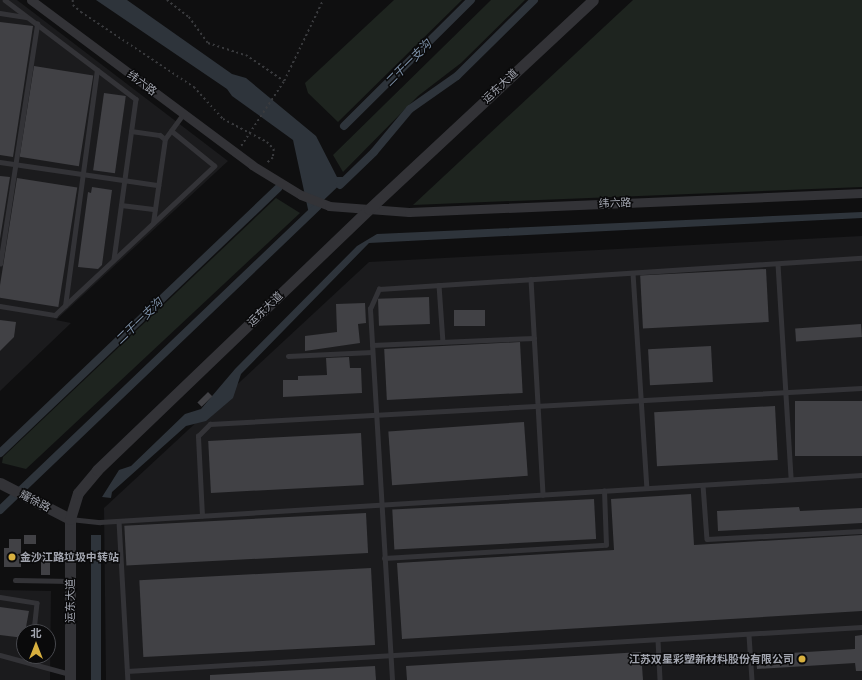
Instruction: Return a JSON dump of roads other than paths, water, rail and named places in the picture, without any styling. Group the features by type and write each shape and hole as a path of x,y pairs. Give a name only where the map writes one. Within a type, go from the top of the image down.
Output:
{"street":[{"name":"纬六路","path":"31,0 255,167 275,180 314,201 346,208 409,212 862,193"},
{"name":"运东大道","path":"70,677 70,519 78,493 97,470 368,210 593,0"},
{"name":"耀徐路","path":"0,483 70,519"}],"lane":[{"path":"5,0 136,99 114,260"},
{"path":"0,14 28,18"},
{"path":"0,264 37,24"},
{"path":"65,306 98,70"},
{"path":"153,224 165,139 183,114"},
{"path":"131,131 160,135 165,139"},
{"path":"0,306 55,315 214,166 171,131"},
{"path":"0,162 158,185"},
{"path":"121,205 155,209"},
{"path":"392,680 370,309 379,289 862,258"},
{"path":"778,264 791,480"},
{"path":"633,273 647,488"},
{"path":"531,279 543,495"},
{"path":"439,285 442,342"},
{"path":"372,345 534,338"},
{"path":"288,356 372,352"},
{"path":"202,516 198,436 210,424 862,388"},
{"path":"70,519 119,521 862,475"},
{"path":"704,485 707,539 862,531"},
{"path":"384,558 606,545 604,491"},
{"path":"119,521 128,680"},
{"path":"15,580 70,581"},
{"path":"0,597 37,602 35,624"},
{"path":"127,671 749,635 862,627"},
{"path":"749,635 752,680"},
{"path":"658,640 660,680"},
{"path":"0,655 16,659"},
{"path":"33,664 70,677"}],"waterway":[{"name":"二干一支沟","path":"344,126 471,0"},
{"path":"340,185 374,152 410,109 457,76 534,0"},
{"name":"二干一支沟","path":"0,453 278,188"},
{"path":"0,510 317,207"}],"place":[{"name":"金沙江路垃圾中转站","path":"12,557"},
{"name":"江苏双星彩塑新材料股份有限公司","path":"802,659"}]}
